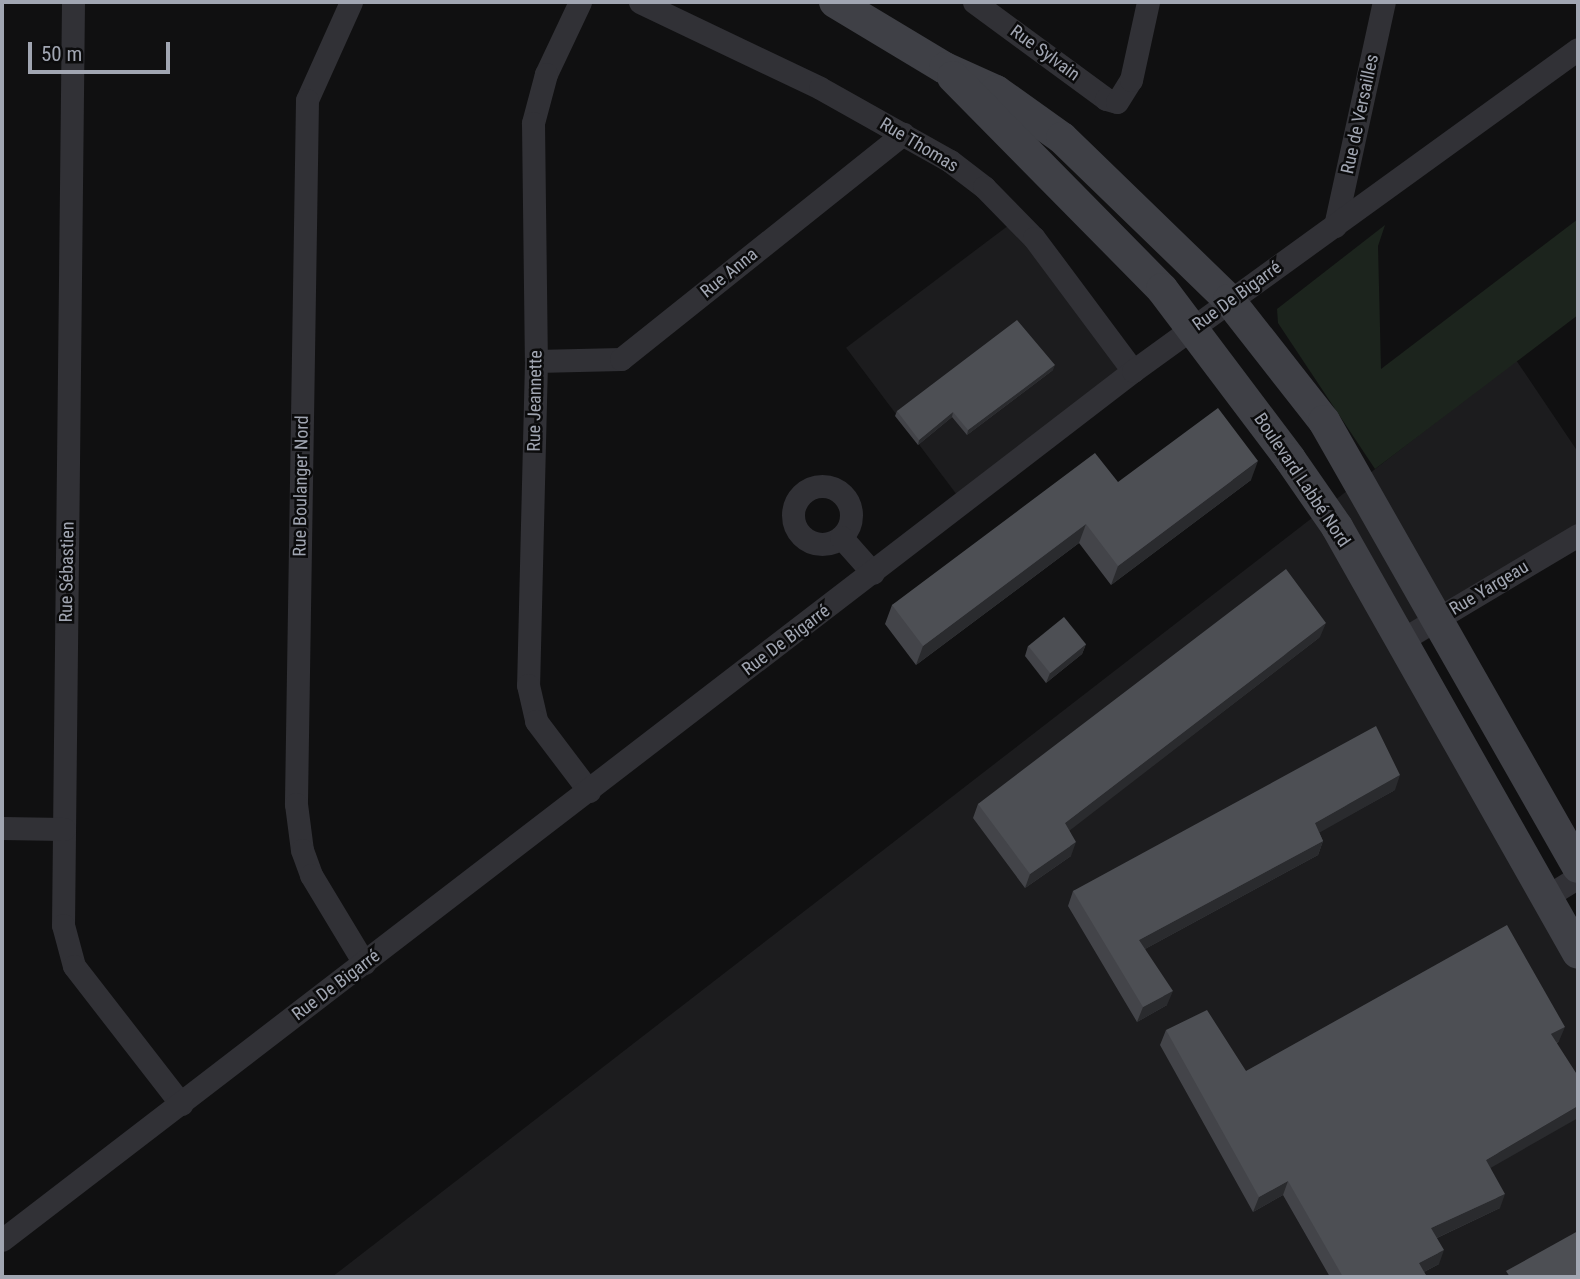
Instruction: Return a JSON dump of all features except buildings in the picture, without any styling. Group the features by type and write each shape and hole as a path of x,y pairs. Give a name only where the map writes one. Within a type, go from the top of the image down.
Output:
{"main road":[{"name":"Boulevard Labbé Nord","path":"835,2 945,68 996,92 1062,138 1229,300 1324,421 1435,621 1578,867"},
{"name":"Boulevard Labbé Nord","path":"945,68 1128,251 1193,328 1337,527 1578,953"}],"street":[{"name":"Rue Sébastien","path":"73,2 64,829 66,948 74,966 181,1104"},
{"name":"Rue Boulanger Nord","path":"351,2 307,100 296,804 302,850 310,874 364,963"},
{"name":"Rue Jeannette","path":"580,2 546,74 533,123 537,361 528,685 536,721 589,791"},
{"name":"Rue Thomas","path":"640,2 820,88 903,134 984,187 1034,238 1133,371"},
{"name":"Rue Sylvain","path":"974,2 1106,99 1117,102 1131,80 1148,2"},
{"name":"Rue de Versailles","path":"1335,226 1384,2"},
{"name":"Rue De Bigarré","path":"2,1240 1133,371 1578,49"},
{"name":"Rue Anna","path":"537,361 621,359 903,134"},
{"name":"Rue Yargeau","path":"1400,641 1578,535"},
{"path":"841,537 873,573"},
{"path":"2,828 64,829"},
{"path":"1546,897 1578,877"}],"shaded area":[{"path":"1578,219 1578,315 1375,469 1278,323 1277,309 1385,225 1378,246 1381,369"},
{"path":"1013,222 1124,370 957,496 846,348"},
{"path":"1516,360 1578,452 1578,546 1399,657 1578,969 1578,1277 332,1277"}]}
